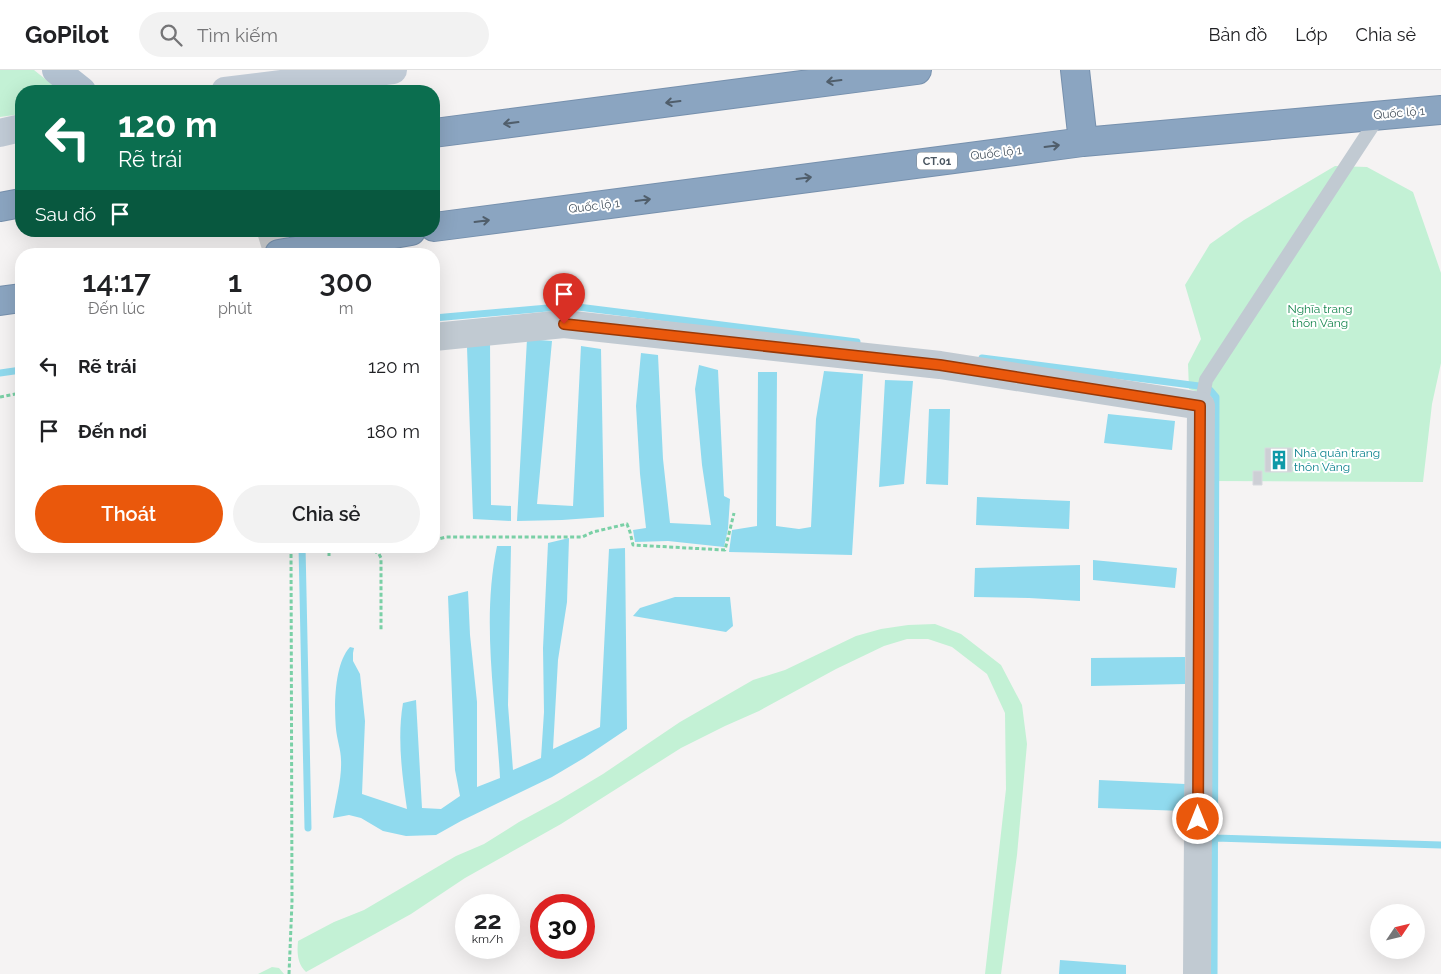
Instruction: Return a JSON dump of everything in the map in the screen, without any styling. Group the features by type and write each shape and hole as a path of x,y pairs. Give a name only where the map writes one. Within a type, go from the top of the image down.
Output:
{"highway":[{"path":"440,132 917,70"},
{"path":"1075,70 1083,142"},
{"name":"Quốc lộ 1","path":"440,227 1083,142 1441,110"},
{"path":"0,207 15,204"},
{"path":"314,248 377,237"},
{"path":"0,301 15,299"}],"main road":[{"path":"56,70 75,85"},
{"path":"273,85 393,70"},
{"path":"0,133 15,129"}],"street":[{"path":"440,336 564,324 1203,393 1197,974"}],"lane":[{"path":"1203,393 1379,115"}],"path":[{"path":"0,397 15,395"},
{"path":"440,538 446,536 582,538 593,532 627,524 633,545 725,550 734,513"},
{"path":"288,974 292,902 291,553"},
{"path":"378,553 381,558 381,631"}],"green space":[{"path":"0,70 34,70 53,85 15,85 15,115 0,117"},
{"name":"Nghĩa trang thôn Vàng","path":"1335,166 1367,167 1413,192 1441,273 1441,363 1432,404 1423,482 1211,481 1211,396 1189,389 1188,364 1201,339 1185,285 1210,244 1244,220"},
{"path":"935,624 961,634 1001,665 1022,705 1027,744 1017,855 1001,974 985,974 1006,789 1005,713 987,674 952,647 928,639 907,639 884,646 836,669 759,711 681,748 561,824 465,878 411,914 306,972 299,962 298,941 334,922 364,910 456,856 484,844 603,774 680,722 753,680 785,670 856,636 881,629"},
{"path":"272,967 279,968 284,974 258,974"}],"water":[{"path":"490,339 491,505 511,506 511,521 473,519 467,347"},
{"path":"527,339 552,341 537,504 573,506 581,346 601,349 604,517 517,521"},
{"path":"641,353 658,355 663,459 670,523 711,525 702,465 695,389 699,365 718,370 724,496 730,499 728,529 724,547 668,541 635,542 633,530 646,528 640,474 636,406"},
{"path":"824,371 863,374 852,555 729,552 732,530 757,526 758,372 777,372 776,526 799,529 811,527 816,419"},
{"path":"885,380 913,381 904,484 879,487"},
{"path":"929,409 950,409 948,485 926,484"},
{"path":"1108,414 1175,421 1172,450 1104,443"},
{"path":"977,497 1070,501 1069,529 976,525"},
{"path":"569,538 567,602 558,660 553,749 600,727 609,549 625,548 627,729 552,777 436,835 406,836 383,831 361,818 349,815 333,818 341,767 335,720 336,686 341,664 350,647 354,648 353,661 360,674 365,721 362,794 407,809 401,756 401,716 403,703 416,700 422,808 441,809 460,796 455,770 448,596 468,591 470,635 477,702 477,787 500,778 490,633 492,575 497,546 511,546 508,705 513,770 541,758 544,712 543,648 548,543"},
{"path":"1093,560 1177,568 1175,588 1093,580"},
{"path":"1080,565 1080,601 974,597 975,568"},
{"path":"675,597 730,597 733,626 726,632 633,616 640,608"},
{"path":"1185,657 1185,684 1091,686 1091,658"},
{"path":"1099,780 1185,784 1184,811 1098,808"},
{"path":"1060,960 1126,965 1126,974 1059,974"}],"building":[{"name":"Nhà quản trang thôn Vàng","path":"1265,448 1292,448 1292,472 1265,472"},
{"path":"1253,471 1262,471 1262,485 1253,485"}],"waterway":[{"path":"440,317 570,306 857,342"},
{"path":"982,358 1199,386 1210,390 1216,397 1214,974"},
{"path":"0,373 15,371"},
{"path":"302,553 308,828"},
{"path":"1215,838 1441,845"}],"tunnel":[{"path":"273,237 276,248"}],"place":[{"name":"Nhà quản trang thôn Vàng","path":"1279,460"}],"route":[{"path":"564,324 940,365 1200,406 1198,819"}]}
